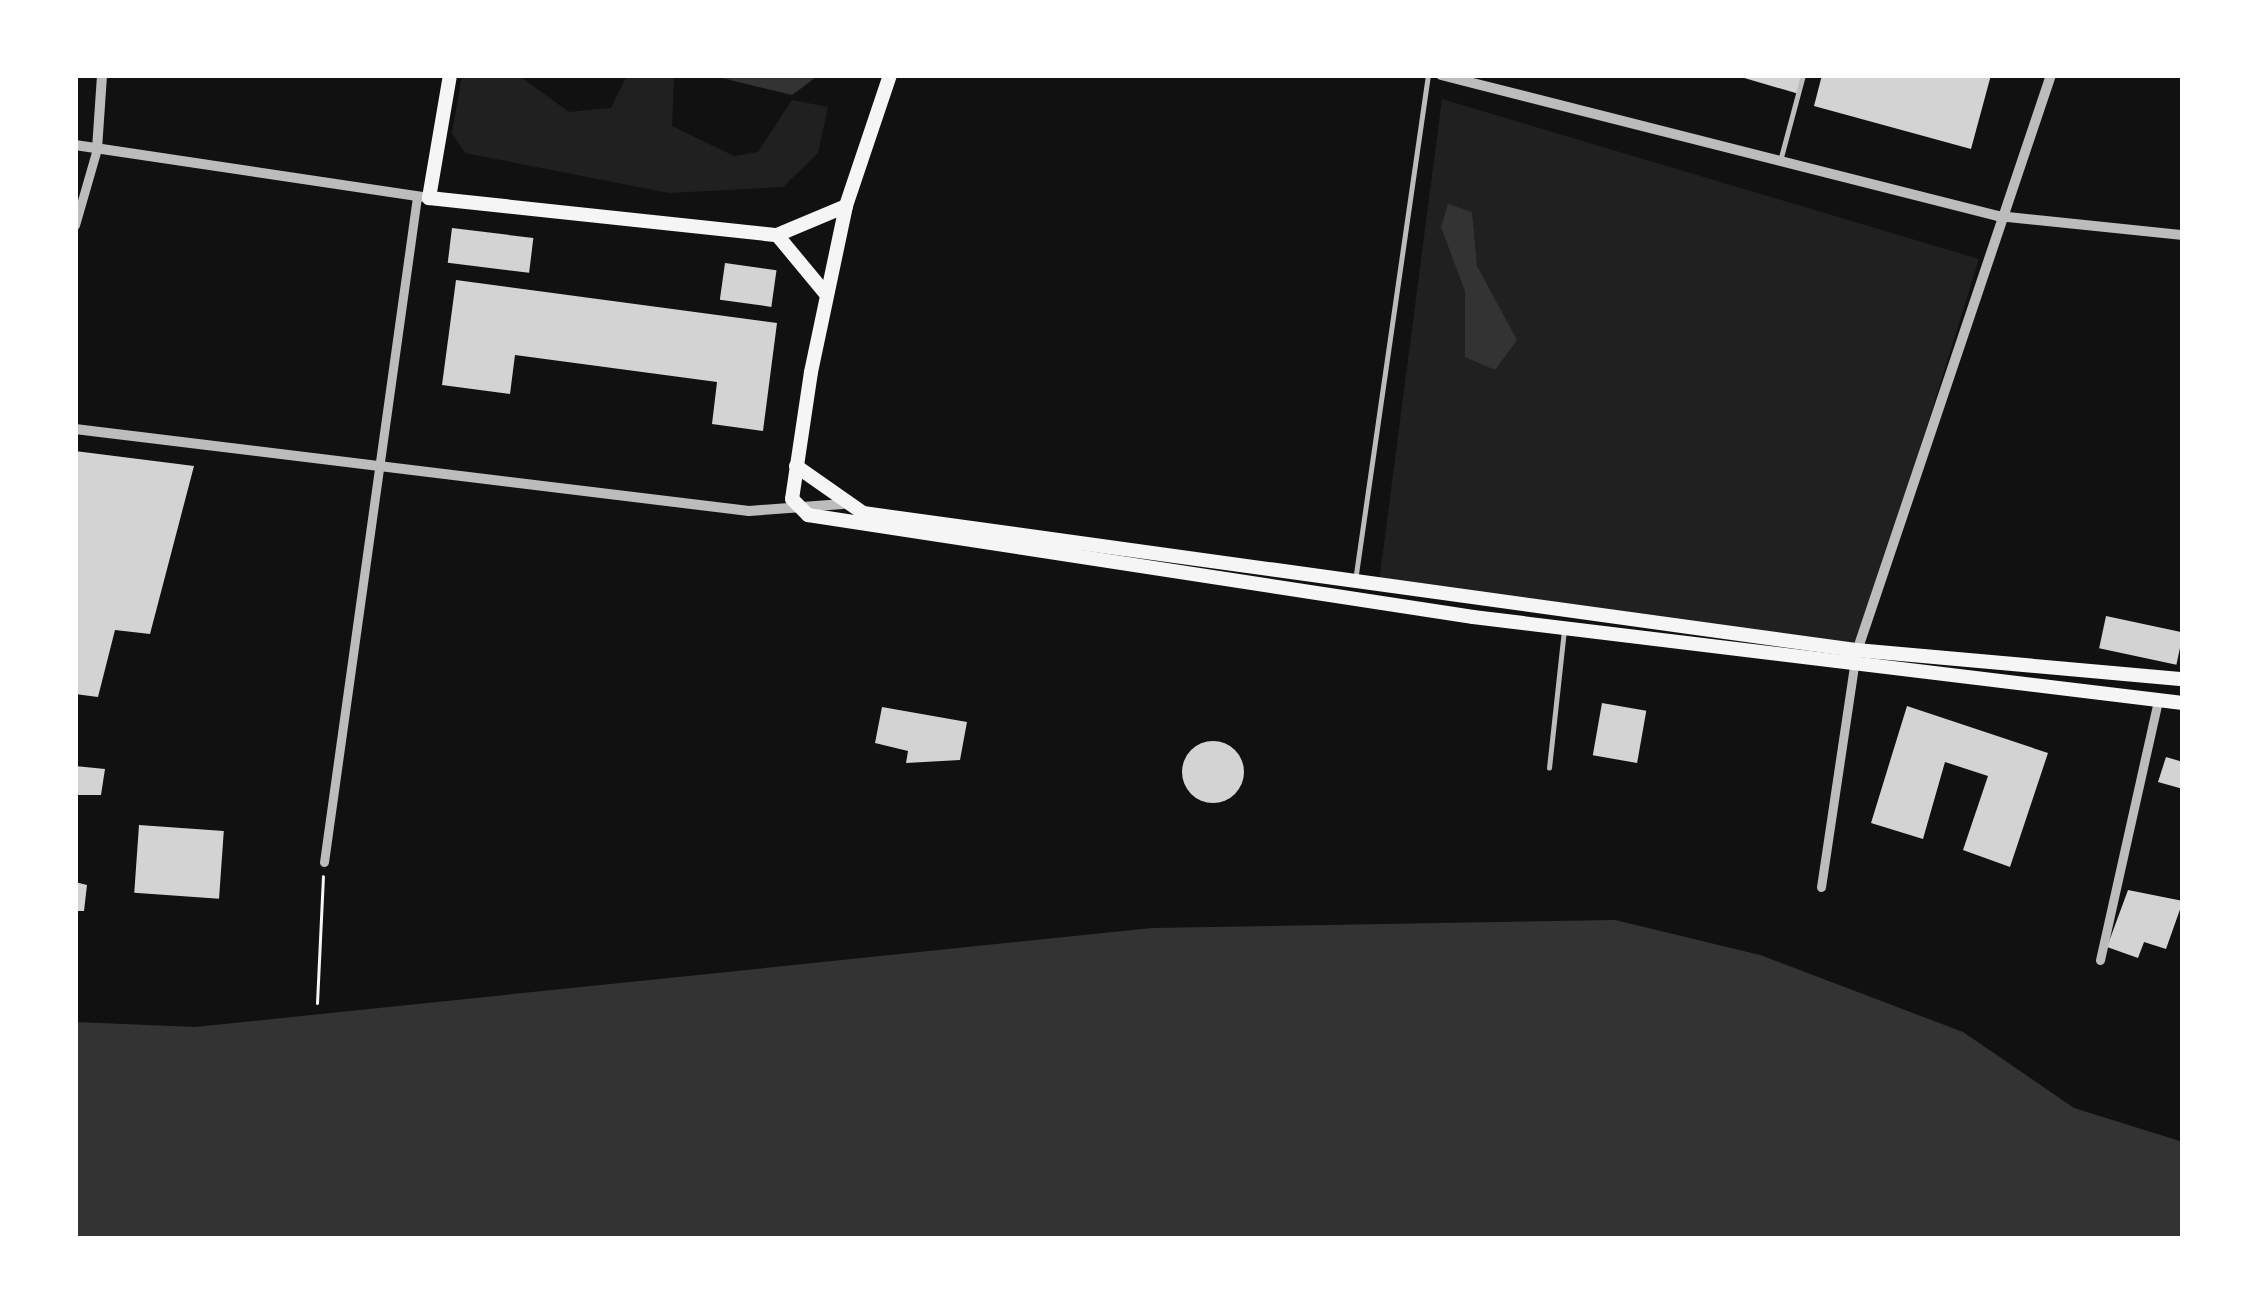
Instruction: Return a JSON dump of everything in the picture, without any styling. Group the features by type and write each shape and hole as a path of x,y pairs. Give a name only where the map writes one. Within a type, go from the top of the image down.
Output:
{"main road":[{"path":"450,75 423,198 778,235 846,206"},
{"path":"890,75 846,206 826,294 792,499 808,515 926,542 1854,667 2183,703"},
{"path":"778,235 826,294"},
{"path":"796,466 843,504 1356,574 1856,650 2183,679"}],"street":[{"path":"75,225 97,149 102,75"},
{"path":"1441,75 1998,216 2183,235"},
{"path":"1821,887 1856,650 1998,216 2051,75"},
{"path":"75,146 423,198 324,862"},
{"path":"75,429 808,515 843,504"},
{"path":"2100,960 2158,700"}],"lane":[{"path":"1356,574 1428,75"},
{"path":"1780,160 1803,75"},
{"path":"1549,768 1564,629"}],"path":[{"path":"316,1003 324,862"}],"shaded area":[{"path":"462,75 518,75 569,112 611,108 627,75 674,75 672,126 734,156 758,152 792,100 828,107 818,153 783,187 669,193 465,153 452,133"},
{"path":"710,75 819,75 792,95"},
{"path":"1442,99 1979,259 1857,650 1378,590"},
{"path":"1448,204 1472,212 1477,266 1517,340 1495,370 1465,357 1465,291 1441,227"},
{"path":"1615,920 1760,955 1963,1032 2074,1108 2183,1142 2183,1239 75,1239 75,1022 195,1027 1152,928"}],"building":[{"path":"1734,75 1804,75 1799,94"},
{"path":"1822,75 1991,75 1971,149 1814,106"},
{"path":"452,228 533,238 529,273 448,263"},
{"path":"725,263 776,270 771,307 720,300"},
{"path":"456,280 777,323 763,431 712,424 717,382 515,355 510,394 442,385"},
{"path":"75,451 194,466 150,634 115,630 98,697 75,694"},
{"path":"2106,616 2183,632 2176,665 2099,648"},
{"path":"1602,703 1646,711 1637,763 1593,755"},
{"path":"1907,706 2048,753 2010,867 1963,850 1988,776 1945,762 1923,839 1871,823"},
{"path":"882,707 967,722 960,760 906,763 908,751 875,743"},
{"path":"1213,741 1235,750 1244,772 1235,794 1213,803 1191,794 1182,772 1191,750"},
{"path":"2166,757 2183,762 2183,789 2158,782"},
{"path":"75,766 105,769 101,795 75,795"},
{"path":"139,825 224,831 219,899 134,893"},
{"path":"75,882 87,885 84,911 75,911"},
{"path":"2128,890 2183,901 2166,949 2144,942 2138,958 2107,947"}]}
